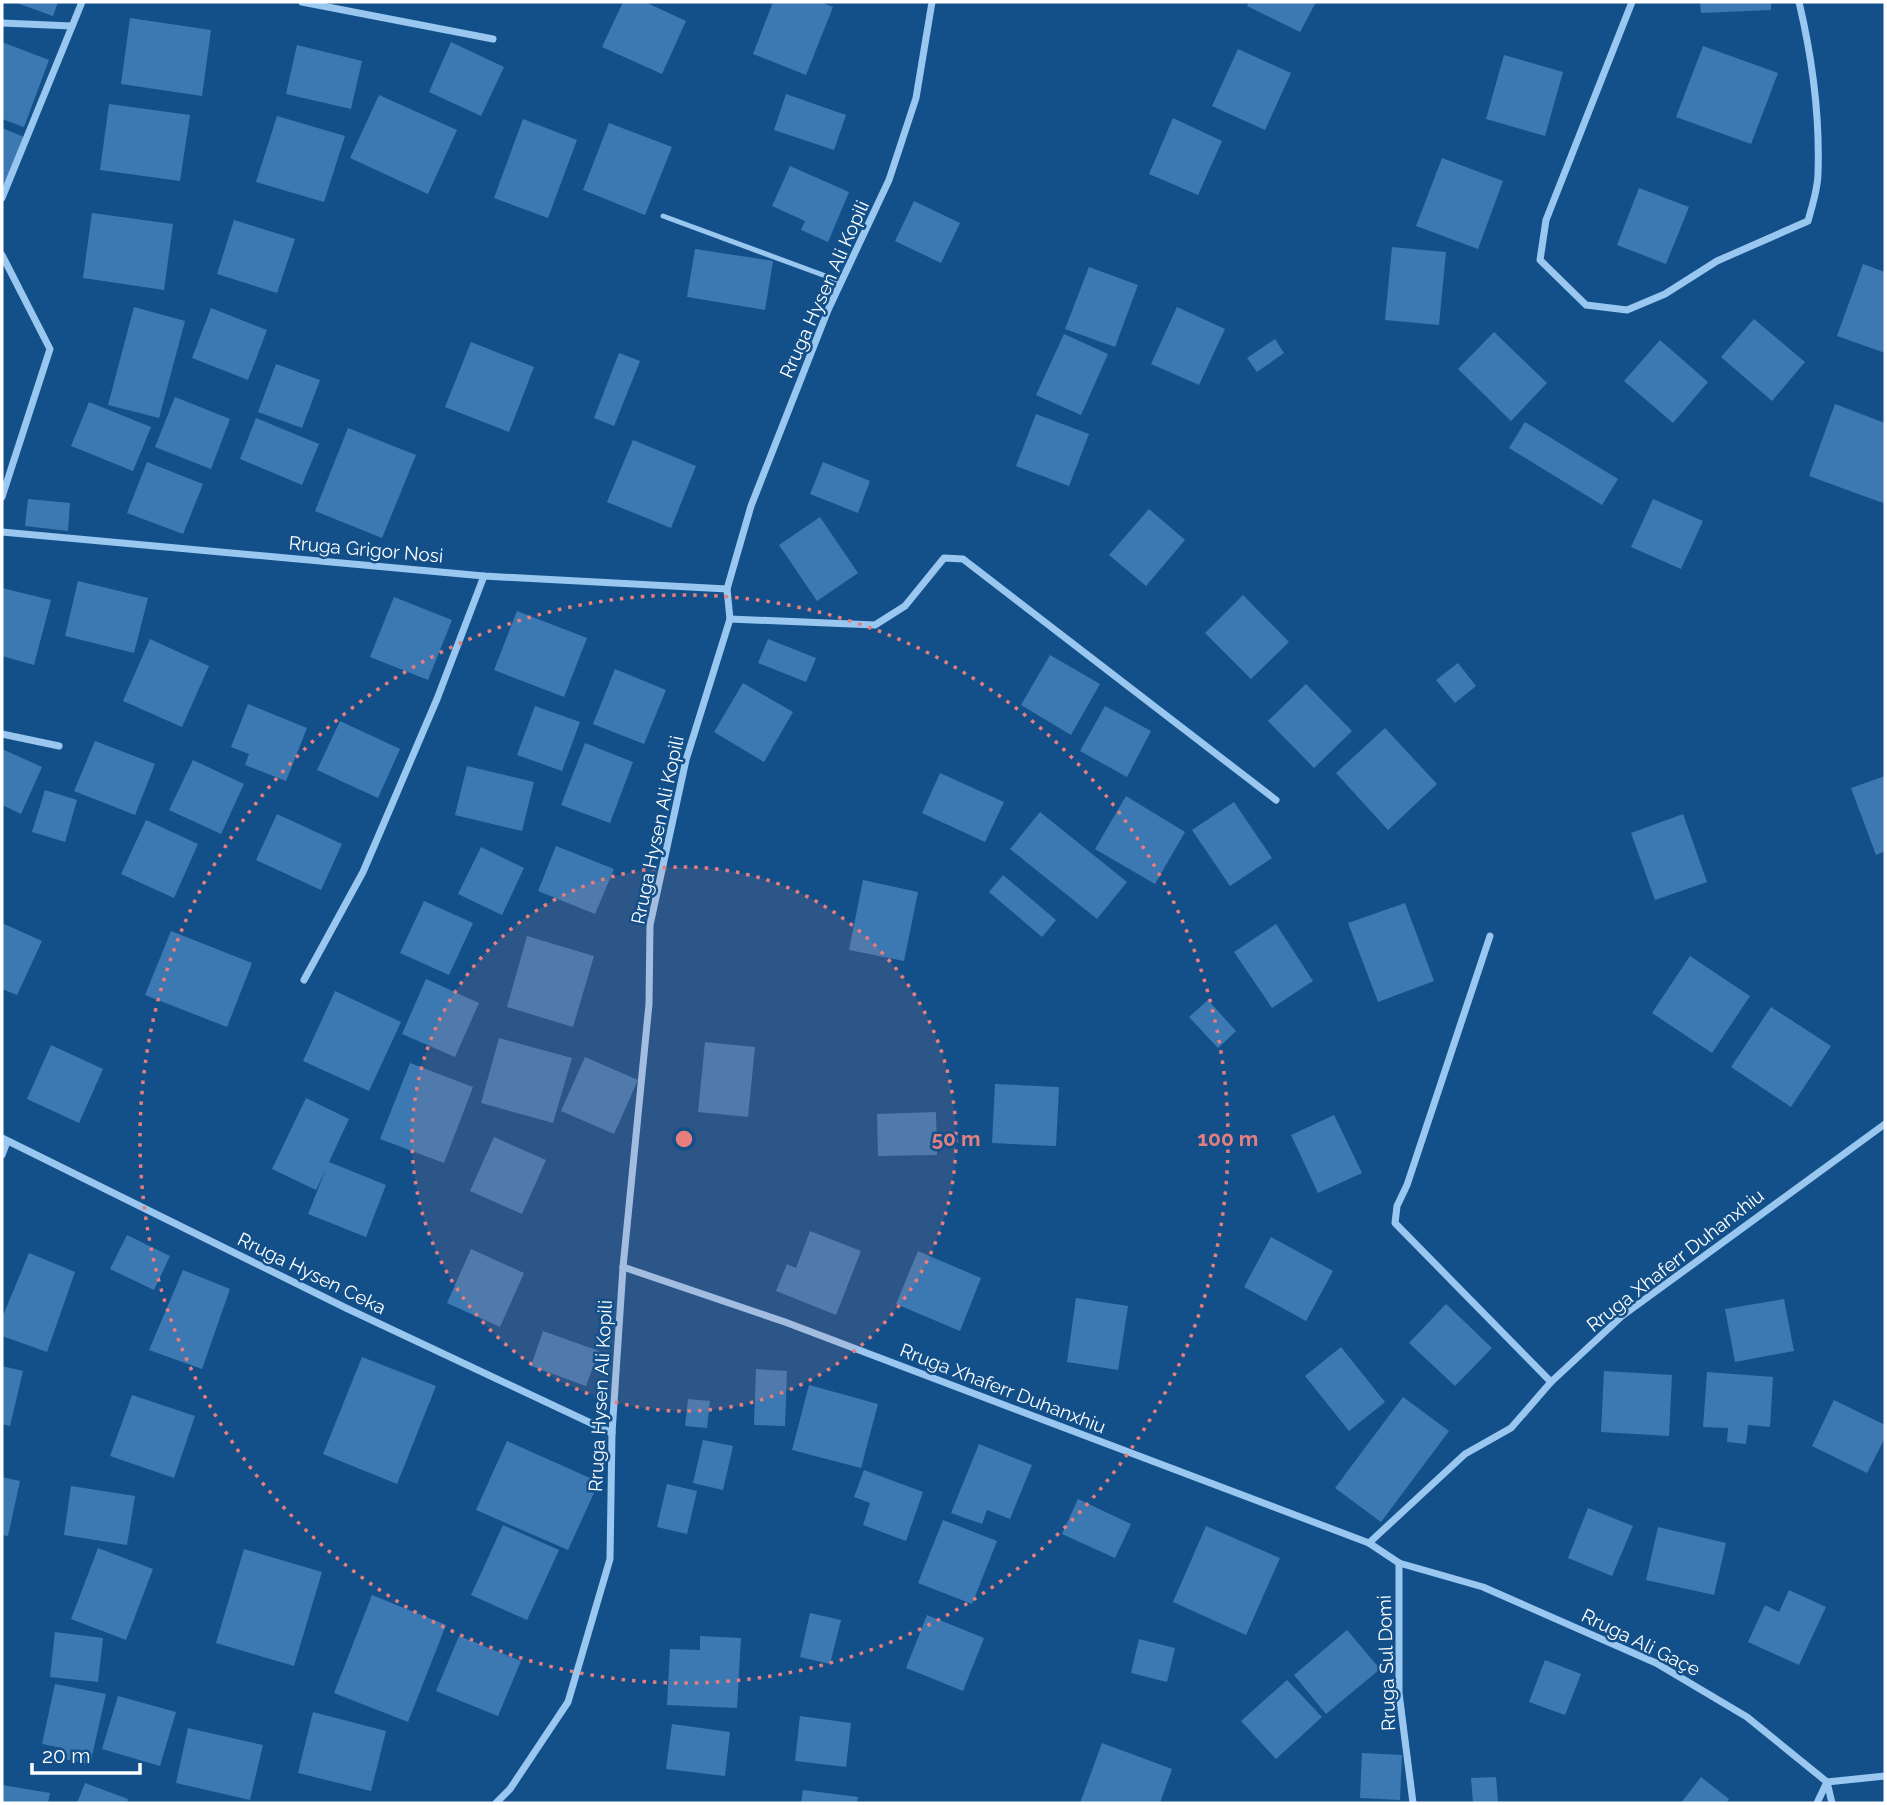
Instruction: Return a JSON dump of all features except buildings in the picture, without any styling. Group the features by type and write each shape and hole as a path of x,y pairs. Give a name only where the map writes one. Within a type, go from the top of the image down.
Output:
{"street":[{"path":"2,198 82,2"},
{"path":"302,2 493,39"},
{"name":"Rruga Hysen Ali Kopili","path":"496,1803 510,1789 568,1702 610,1559 611,1433 623,1267 649,1004 650,925 686,760 730,620 727,589 751,506 828,310 889,180 916,98 932,2"},
{"path":"1632,2 1546,220 1540,260 1586,305 1627,310 1665,294 1717,261 1808,221 1818,176 1816,106 1808,42 1799,2"},
{"path":"2,23 72,26"},
{"path":"2,255 50,349 2,496"},
{"name":"Rruga Grigor Nosi","path":"2,532 484,576 727,589"},
{"path":"730,620 874,625 905,606 944,558 963,559 1276,800"},
{"path":"304,980 363,872 437,699 484,576"},
{"path":"2,734 59,746"},
{"path":"1490,936 1407,1185 1397,1206 1395,1223 1551,1382"},
{"name":"Rruga Xhaferr Duhanxhiu","path":"1369,1543 1465,1454 1511,1428 1551,1382 1622,1317 1885,1124"},
{"path":"2,1155 4,1140"},
{"name":"Rruga Hysen Ceka","path":"4,1140 346,1308 611,1433"},
{"name":"Rruga Xhaferr Duhanxhiu","path":"623,1267 785,1322 1369,1543 1399,1563"},
{"name":"Rruga Ali Gaçe","path":"1399,1563 1483,1587 1656,1663 1747,1717 1827,1782"},
{"name":"Rruga Sul Domi","path":"1399,1563 1399,1693 1413,1803"},
{"path":"1827,1782 1885,1776"},
{"path":"1817,1803 1827,1782"},
{"path":"1827,1782 1832,1803"}],"lane":[{"path":"663,216 842,282"}]}
